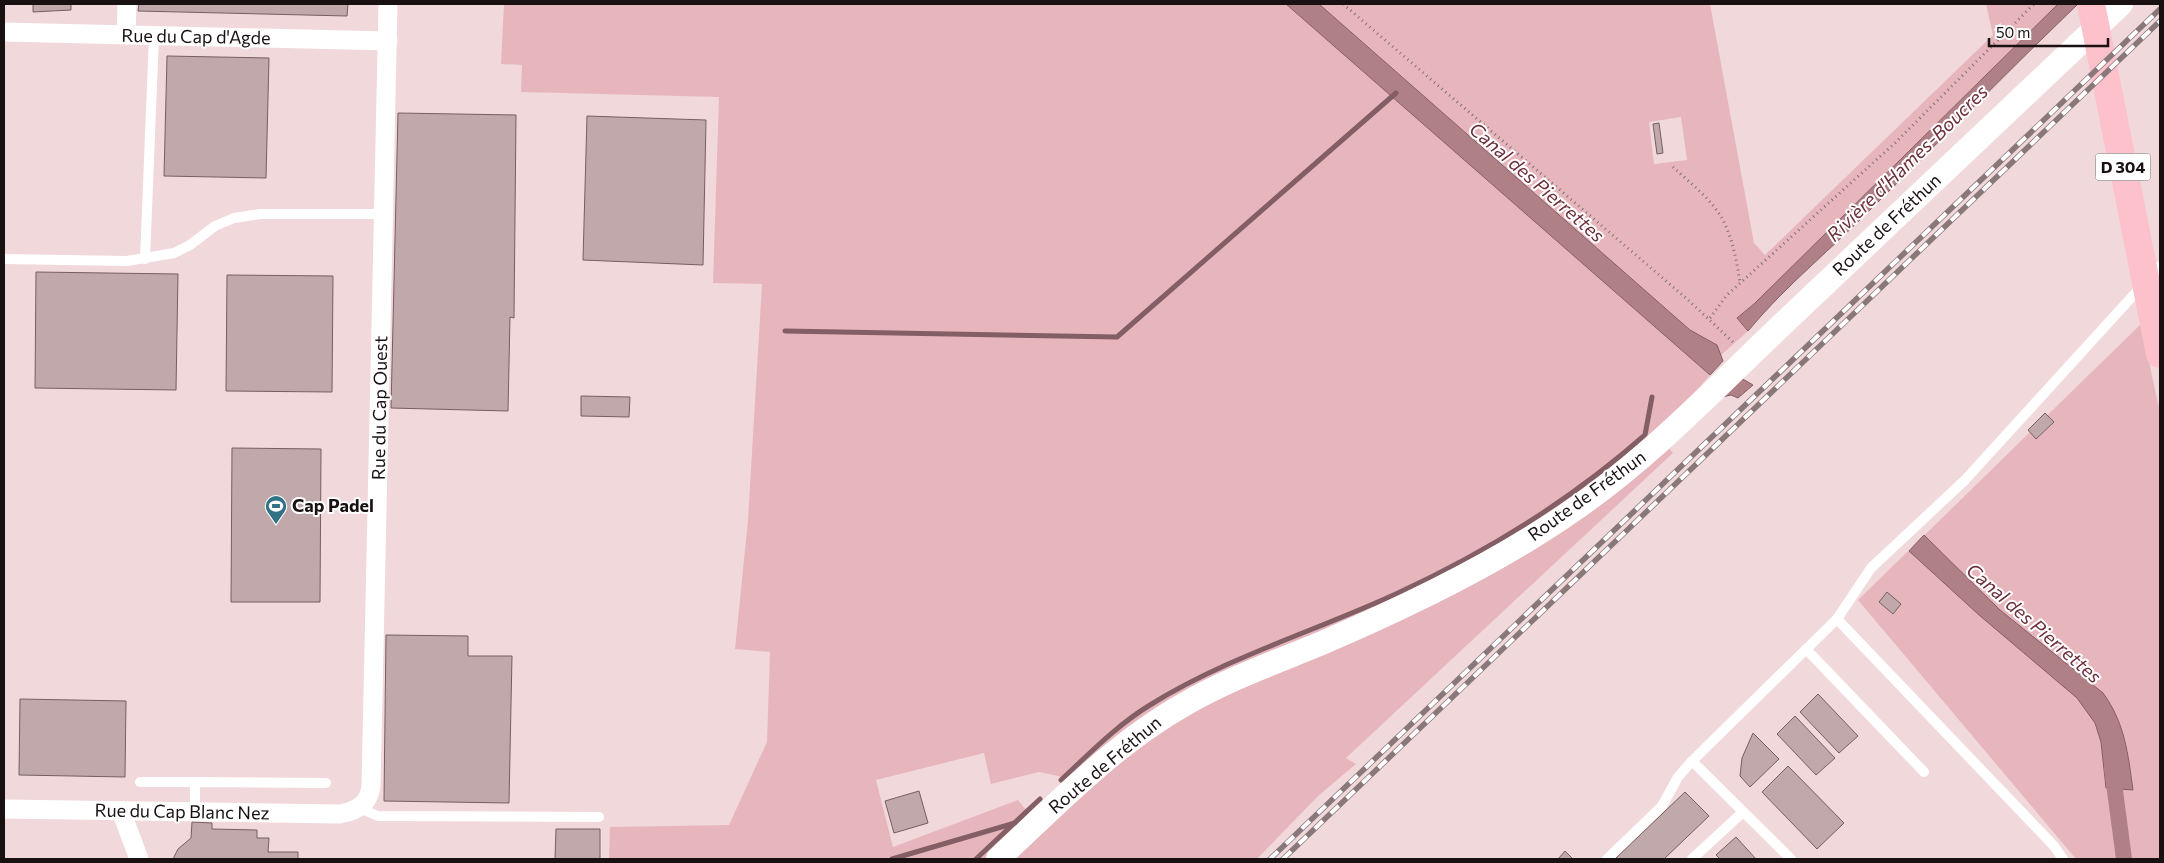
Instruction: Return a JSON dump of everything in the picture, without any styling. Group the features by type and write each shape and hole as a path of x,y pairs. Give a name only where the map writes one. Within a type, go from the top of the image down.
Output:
{"main road":[{"name":"D 304","path":"2091,4 2158,343"}],"street":[{"path":"126,35 127,4"},
{"name":"Rue du Cap Ouest","path":"359,808 368,798 370,786 388,4"},
{"name":"Route de Fréthun","path":"998,859 1061,799 1151,724 1217,686 1382,616 1509,551 1567,515 1615,480 1665,438 1704,398 2121,4"},
{"name":"Rue du Cap d'Agde","path":"4,32 388,42"},
{"name":"Rue du Cap Blanc Nez","path":"4,808 340,814 359,808"},
{"path":"121,811 139,859"}],"lane":[{"path":"145,258 154,36"},
{"path":"4,259 126,261 174,253 190,245 215,226 234,218 260,214 384,214"},
{"path":"1607,859 1662,806 1678,777 1692,761 1837,619 1870,568 1965,480 2160,266"},
{"path":"1837,619 2054,846 2063,859"},
{"path":"1806,649 1924,772"},
{"path":"1692,761 1791,859"},
{"path":"140,782 326,783"},
{"path":"194,782 194,812"},
{"path":"359,808 378,816 599,817"},
{"path":"1692,859 1743,812"}],"path":[{"path":"1343,4 1710,318 1742,362"},
{"path":"1710,318 1727,295 1895,143 2034,4"},
{"path":"1673,167 1709,202 1723,220 1735,252 1740,283"}],"shaded area":[{"path":"504,4 1286,4 1710,375 1658,435 1673,453 1346,758 1356,764 1318,796 1257,859 609,859 610,827 729,825 767,742 770,652 735,649 748,520 762,284 713,283 719,97 521,92 522,65 501,64","holes":["984,753 991,784 1039,772 1072,779 1030,815 1018,800 893,847 876,780"]},
{"path":"1319,4 1710,4 1754,243 1765,255 1993,35 1986,4 2058,4 1754,304 1737,318 1748,331 1720,356 1717,345 1690,330","holes":["1681,117 1687,160 1654,164 1649,122"]},
{"path":"2141,324 2160,413 2160,859 2076,859 1858,600"}],"water":[{"path":"1286,4 1319,4 1690,330 1717,345 1723,361 1710,375"},
{"name":"Rivière d'Hames-Boucres","path":"2058,4 2078,4 1859,221 1794,282 1748,331 1737,318 1754,304"},
{"path":"1741,378 1753,385 1738,398 1731,395 1722,397"},
{"path":"1924,535 2000,610 2103,693 2121,727 2133,790 2106,788 2101,742 2095,723 2077,698 1979,615 1909,551"}],"building":[{"path":"33,4 71,4 71,10 33,12"},
{"path":"139,4 348,4 347,16 138,11"},
{"path":"167,56 269,58 266,178 164,176"},
{"path":"398,113 516,115 514,318 510,317 508,411 391,408"},
{"path":"587,116 706,120 703,265 583,260"},
{"path":"1659,123 1663,153 1657,154 1653,124"},
{"path":"36,272 178,274 176,390 35,388"},
{"path":"227,275 333,276 332,392 226,391"},
{"path":"581,396 630,397 629,417 581,416"},
{"path":"2045,413 2054,422 2036,439 2028,430"},
{"name":"Cap Padel","path":"232,448 321,449 320,602 231,602"},
{"path":"1887,592 1901,604 1893,614 1879,602"},
{"path":"386,635 468,636 468,656 512,656 509,803 384,801"},
{"path":"1818,694 1858,736 1839,753 1800,712"},
{"path":"20,699 126,701 125,777 19,775"},
{"path":"1795,716 1835,758 1816,775 1777,734"},
{"path":"1753,733 1779,759 1750,787 1740,776 1742,758"},
{"path":"1788,766 1844,823 1817,849 1762,792"},
{"path":"919,791 928,823 894,833 885,801"},
{"path":"1685,792 1709,816 1664,859 1615,859"},
{"path":"192,822 212,823 212,829 257,830 257,838 269,838 268,852 298,852 298,859 173,859 178,849 191,838"},
{"path":"556,829 600,829 600,859 555,859"},
{"path":"1736,837 1756,859 1720,859 1716,855"},
{"path":"1565,851 1573,859 1558,859"}],"waterway":[{"path":"785,331 1117,337 1396,93"},
{"path":"1061,780 1126,722 1179,688 1241,658 1367,607 1431,577 1496,542 1558,503 1617,459 1645,435 1652,397"},
{"name":"Canal des Pierrettes","path":"2112,768 2124,859"},
{"path":"976,859 1040,799"},
{"path":"892,859 1015,823"}],"railway":[{"path":"1270,859 2160,9"},
{"path":"1283,859 2160,21"}],"place":[{"name":"Cap Padel","path":"276,525"}]}
